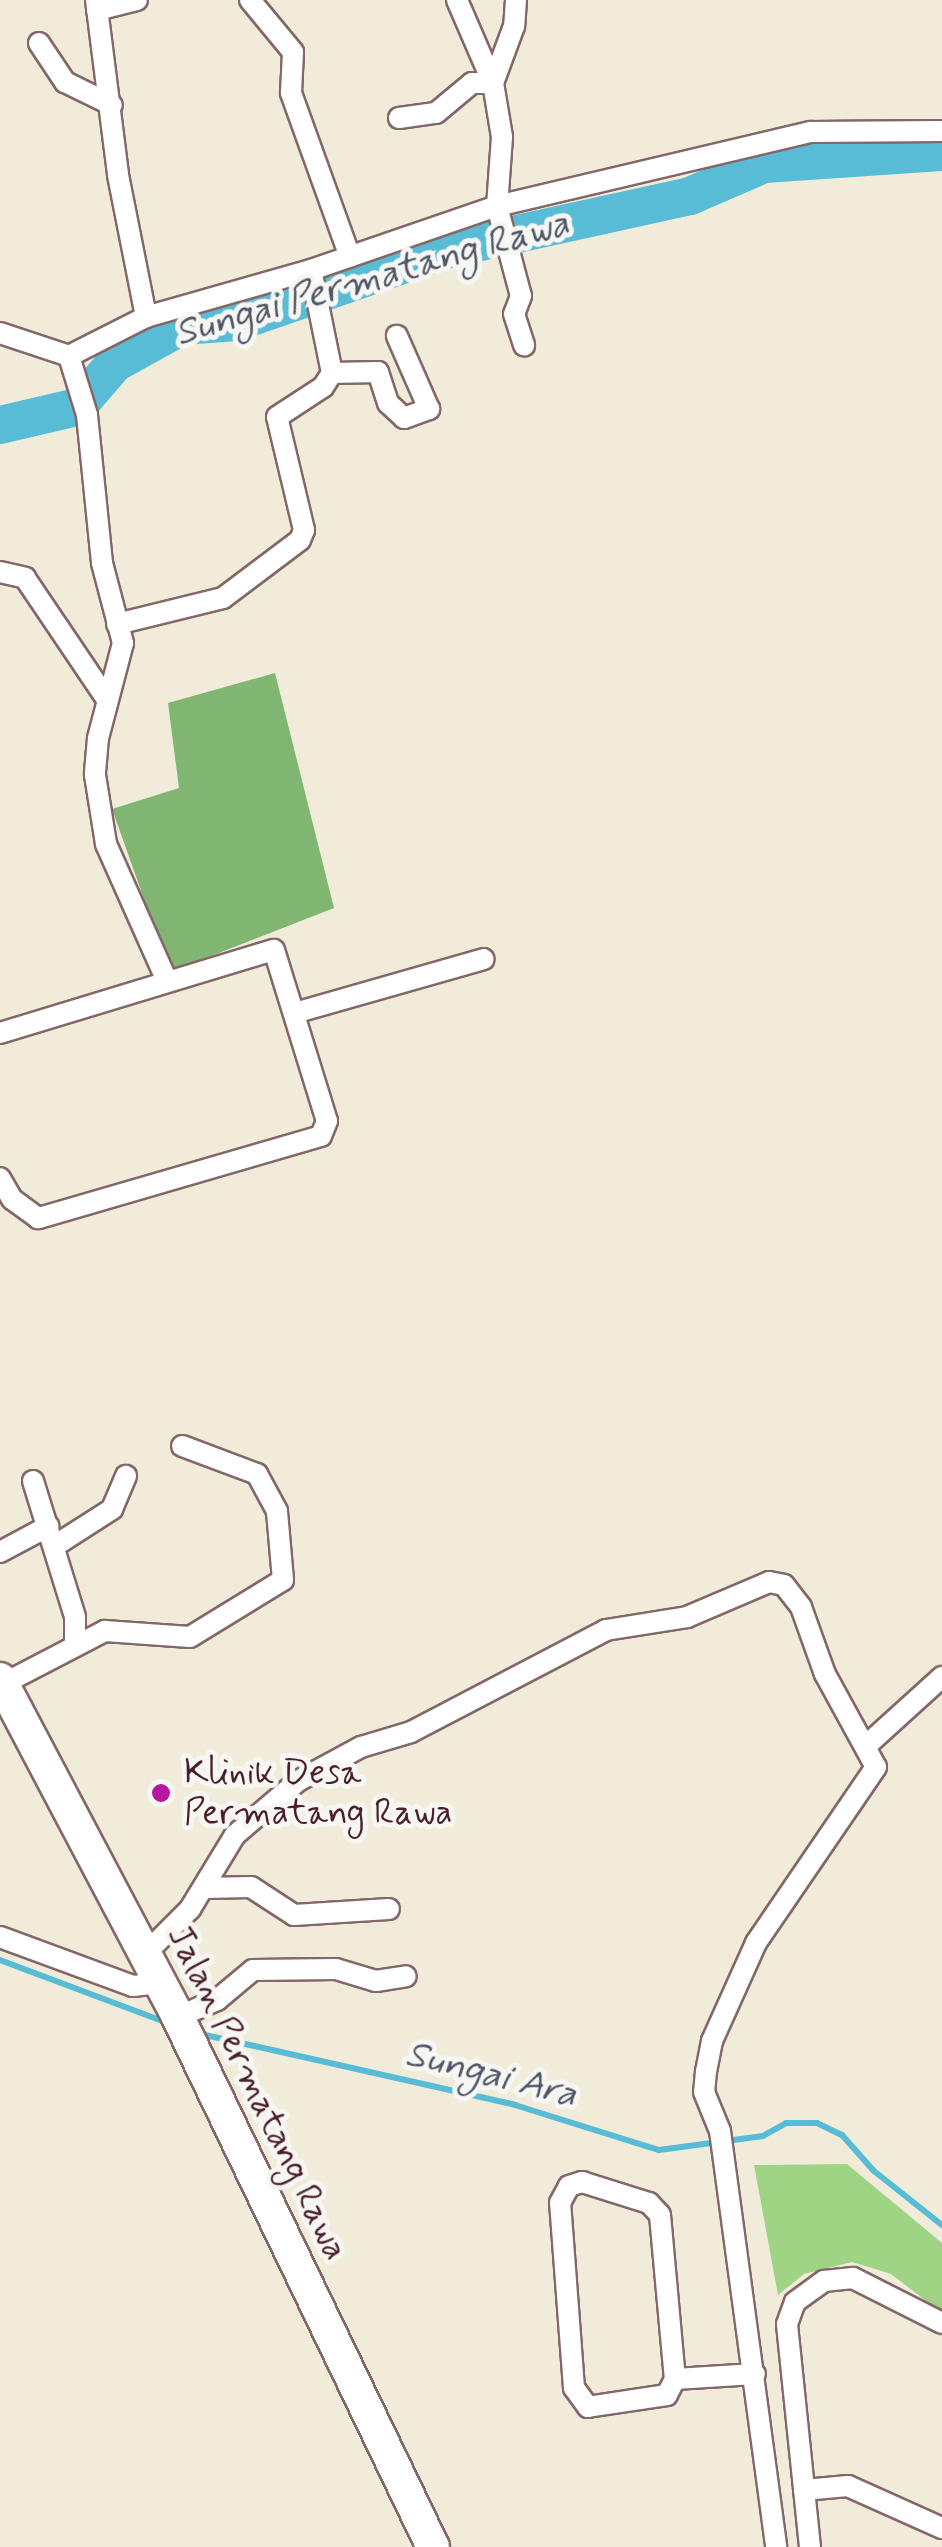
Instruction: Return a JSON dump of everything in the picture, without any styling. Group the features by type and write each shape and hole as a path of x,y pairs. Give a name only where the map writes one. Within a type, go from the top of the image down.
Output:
{"main road":[{"name":"Jalan Permatang Rawa","path":"5,1698 178,2016 433,2547"}],"street":[{"path":"136,0 96,5 112,105 118,175 146,317"},
{"path":"250,0 293,52 291,94 350,257"},
{"path":"457,0 493,83 502,137 498,213 521,296 514,304 517,332 524,345"},
{"path":"493,83 514,26 516,0"},
{"path":"39,43 64,82 112,105"},
{"path":"399,118 436,112 472,83 493,83"},
{"path":"0,333 69,356 146,317 313,279 350,257 498,213 811,132 942,131"},
{"path":"117,624 223,598 300,540 304,530 276,417 323,387 332,373 324,311 313,279"},
{"path":"332,373 378,372 388,403 404,418 428,408 397,336"},
{"path":"69,356 87,415 102,563 117,624 121,662 106,698 95,775 106,844 168,981"},
{"path":"0,572 24,578 106,698"},
{"path":"0,1033 266,948 280,956 328,1121 321,1136 38,1218 12,1199 0,1178"},
{"path":"298,1012 484,959"},
{"path":"5,1698 76,1644 105,1630 190,1637 283,1580 277,1511 257,1474 182,1446"},
{"path":"0,1552 52,1536 112,1509 126,1476"},
{"path":"34,1481 52,1536 76,1644"},
{"path":"0,1938 133,1986 153,1968 235,1835 262,1806 360,1747 411,1732 606,1630 687,1617 769,1582 784,1585 801,1607 826,1674 868,1744 876,1767 870,1784 756,1942 712,2041 704,2092 720,2131 724,2189 755,2374 776,2547"},
{"path":"868,1744 942,1677"},
{"path":"205,1888 251,1887 294,1915 389,1909"},
{"path":"178,2016 216,2000 254,1970 319,1968 376,1981 406,1976"},
{"path":"575,2183 649,2203 660,2215 675,2379 667,2395 588,2407 578,2396 560,2204 575,2183"},
{"path":"810,2547 787,2324 795,2302 824,2281 853,2278 942,2324"},
{"path":"675,2379 755,2374"},
{"path":"804,2490 848,2486 942,2528"}],"green space":[{"path":"275,673 334,908 170,972 112,809 179,788 168,703"},
{"path":"847,2164 942,2243 942,2313 891,2274 852,2262 804,2274 778,2295 754,2165"}],"waterway":[{"name":"Sungai Permatang Rawa","path":"0,425 77,407 115,363 182,326 237,322 449,249 690,196 764,164 942,152"},
{"name":"Sungai Ara","path":"0,1960 170,2024"},
{"name":"Sungai Ara","path":"201,2034 515,2105 659,2150 763,2136 786,2123 817,2123 842,2135 874,2171 942,2225"}],"place":[{"name":"Klinik Desa Permatang Rawa","path":"161,1793"}]}
